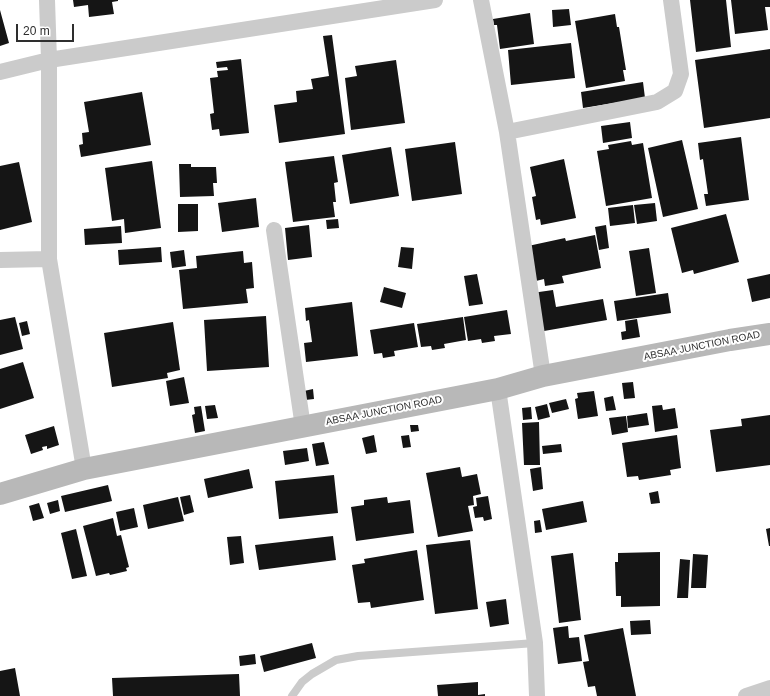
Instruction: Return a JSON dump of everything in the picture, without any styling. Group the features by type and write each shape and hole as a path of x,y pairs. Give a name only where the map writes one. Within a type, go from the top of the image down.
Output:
{"street":[{"path":"48,0 49,259 84,469"},
{"path":"0,72 49,60 436,0"},
{"path":"481,0 507,132 542,376"},
{"path":"507,132 657,102 675,91 681,74 672,0"},
{"path":"274,230 303,427"},
{"path":"0,260 49,259"},
{"name":"ABSAA JUNCTION ROAD","path":"0,494 84,469 498,388 542,376 730,340 770,334"},
{"path":"498,388 535,643 537,696"},
{"path":"746,696 770,688"}],"lane":[{"path":"292,696 302,682 336,660 358,656 535,643"}],"building":[{"path":"73,0 118,1 112,2 114,14 89,17 88,5 74,7"},
{"path":"690,0 726,0 731,47 696,52"},
{"path":"731,0 770,0 770,7 765,7 768,30 735,34"},
{"path":"569,9 571,25 553,27 552,10"},
{"path":"0,10 9,43 0,46"},
{"path":"530,13 534,44 500,49 497,25 494,25 493,19"},
{"path":"615,14 617,27 619,27 626,70 623,70 625,81 586,88 575,21"},
{"path":"332,35 345,134 279,143 274,105 297,102 296,91 313,89 311,79 329,76 323,36"},
{"path":"571,43 575,78 511,85 508,50"},
{"path":"770,49 770,118 704,128 695,60"},
{"path":"241,59 249,133 220,136 219,129 212,130 210,114 214,113 210,78 218,77 217,71 228,70 227,67 217,68 216,62"},
{"path":"396,60 405,123 351,130 345,78 357,76 355,66"},
{"path":"643,82 645,98 583,108 581,92"},
{"path":"142,92 151,145 81,157 79,145 83,144 82,133 89,132 84,102"},
{"path":"630,122 632,138 603,143 601,126"},
{"path":"741,137 749,200 706,206 704,194 708,194 703,159 700,160 698,143"},
{"path":"682,140 698,209 663,217 648,148"},
{"path":"631,141 632,145 643,143 652,198 606,206 597,151 609,149 608,145"},
{"path":"455,142 462,194 412,201 405,149"},
{"path":"391,147 399,196 350,204 342,155"},
{"path":"334,156 338,182 334,183 336,202 333,202 335,217 293,222 285,162"},
{"path":"564,159 576,218 541,225 540,219 536,220 532,197 536,196 530,167"},
{"path":"152,161 161,228 125,233 124,219 112,221 105,168"},
{"path":"19,162 32,222 0,230 0,166"},
{"path":"179,164 191,164 191,167 216,167 217,183 213,183 214,196 180,197"},
{"path":"256,198 259,227 222,232 218,203"},
{"path":"655,203 657,221 637,224 634,205"},
{"path":"178,204 198,204 198,231 178,232"},
{"path":"633,205 635,223 610,226 608,208"},
{"path":"726,214 739,262 694,274 693,270 682,273 671,228"},
{"path":"338,219 339,228 327,229 326,220"},
{"path":"309,225 312,257 288,260 285,228"},
{"path":"606,225 609,248 599,250 595,227"},
{"path":"121,226 122,243 85,245 84,229"},
{"path":"595,235 601,268 562,276 564,283 545,286 544,279 536,281 528,246 565,238 566,241"},
{"path":"161,247 162,262 119,265 118,250"},
{"path":"401,247 414,248 412,269 398,267"},
{"path":"649,248 656,293 636,296 629,251"},
{"path":"184,250 186,266 172,268 170,252"},
{"path":"243,251 244,263 252,262 254,288 246,289 248,303 183,309 179,270 197,268 196,256"},
{"path":"477,274 483,304 469,306 464,276"},
{"path":"770,274 770,298 752,302 747,279"},
{"path":"384,287 406,293 402,308 380,302"},
{"path":"553,290 556,307 603,299 607,320 544,331 532,293"},
{"path":"668,293 671,313 617,321 614,301"},
{"path":"352,302 358,356 306,362 304,343 312,342 309,320 306,321 305,308"},
{"path":"507,310 511,334 494,336 495,341 482,343 481,339 468,341 464,317"},
{"path":"266,316 269,367 207,371 204,320"},
{"path":"15,317 23,349 0,355 0,320"},
{"path":"463,317 466,340 444,344 445,348 432,350 431,346 421,347 417,324"},
{"path":"637,319 640,337 622,340 621,332 626,331 625,321"},
{"path":"27,321 30,334 22,336 19,323"},
{"path":"173,322 180,370 167,373 168,378 112,387 104,333"},
{"path":"414,323 418,347 394,351 395,356 383,358 382,353 374,354 370,330"},
{"path":"23,362 34,398 0,409 0,369"},
{"path":"184,377 189,403 170,406 166,381"},
{"path":"633,382 635,398 624,399 622,383"},
{"path":"313,389 314,399 305,400 304,391"},
{"path":"594,391 598,416 578,419 575,399 578,398 577,393"},
{"path":"613,396 616,410 606,411 604,398"},
{"path":"566,399 569,409 552,413 549,403"},
{"path":"547,404 550,417 538,420 535,407"},
{"path":"215,405 218,418 207,419 205,406"},
{"path":"662,405 663,410 675,408 678,428 655,432 652,406"},
{"path":"201,406 205,431 195,433 192,415 195,414 194,407"},
{"path":"531,407 532,419 523,420 522,408"},
{"path":"647,413 649,425 628,428 627,416"},
{"path":"770,415 770,465 716,472 710,430 742,426 741,419"},
{"path":"626,416 628,432 612,435 609,418"},
{"path":"539,422 540,465 524,465 522,423"},
{"path":"410,425 418,425 419,431 411,432"},
{"path":"54,426 59,445 47,449 47,446 42,447 43,450 31,454 25,435"},
{"path":"374,435 377,452 366,454 362,438"},
{"path":"409,435 411,447 403,448 401,436"},
{"path":"677,435 681,468 670,470 671,475 639,480 638,476 627,477 622,443"},
{"path":"324,442 329,464 316,466 312,444"},
{"path":"561,444 562,452 543,454 542,446"},
{"path":"307,448 309,461 285,465 283,451"},
{"path":"460,467 462,477 477,474 481,494 473,496 474,505 468,506 473,531 438,537 426,473"},
{"path":"541,467 543,489 533,491 530,469"},
{"path":"249,469 253,488 208,498 204,479"},
{"path":"334,475 338,513 279,519 275,481"},
{"path":"108,485 112,501 65,512 61,496"},
{"path":"658,491 660,503 651,504 649,493"},
{"path":"190,495 194,512 184,515 180,497"},
{"path":"488,496 492,519 484,521 483,517 475,518 473,507 477,506 476,498"},
{"path":"178,497 184,521 148,529 143,505"},
{"path":"387,497 388,503 410,500 414,533 356,541 351,507 364,505 364,500"},
{"path":"58,500 60,511 50,514 47,503"},
{"path":"583,501 587,522 546,530 542,509"},
{"path":"39,503 44,518 33,521 29,506"},
{"path":"134,508 138,527 120,531 116,512"},
{"path":"113,518 117,536 121,535 129,567 126,568 127,571 110,575 109,573 96,576 83,526"},
{"path":"540,520 542,532 535,533 534,521"},
{"path":"770,528 770,546 769,546 766,529"},
{"path":"76,529 87,576 72,579 61,533"},
{"path":"241,536 244,563 230,565 227,537"},
{"path":"333,536 336,560 259,570 255,545"},
{"path":"470,540 478,609 435,614 426,545"},
{"path":"417,550 424,600 371,608 370,602 358,603 352,565 365,563 364,559"},
{"path":"660,552 660,606 621,607 621,596 616,596 615,562 618,562 618,553"},
{"path":"573,553 581,620 559,623 551,556"},
{"path":"693,554 708,555 706,588 691,588"},
{"path":"680,559 690,560 688,598 677,598"},
{"path":"506,599 509,624 490,627 486,602"},
{"path":"650,620 651,634 631,635 630,621"},
{"path":"568,626 569,638 579,637 582,661 558,664 553,628"},
{"path":"623,628 636,696 597,696 595,686 588,687 583,662 589,661 584,635"},
{"path":"312,643 316,658 264,672 260,656"},
{"path":"255,654 256,664 240,666 239,656"},
{"path":"15,668 20,696 0,696 0,671"},
{"path":"239,674 240,696 113,696 112,678"},
{"path":"478,682 478,695 485,694 485,696 438,696 437,685"}]}
